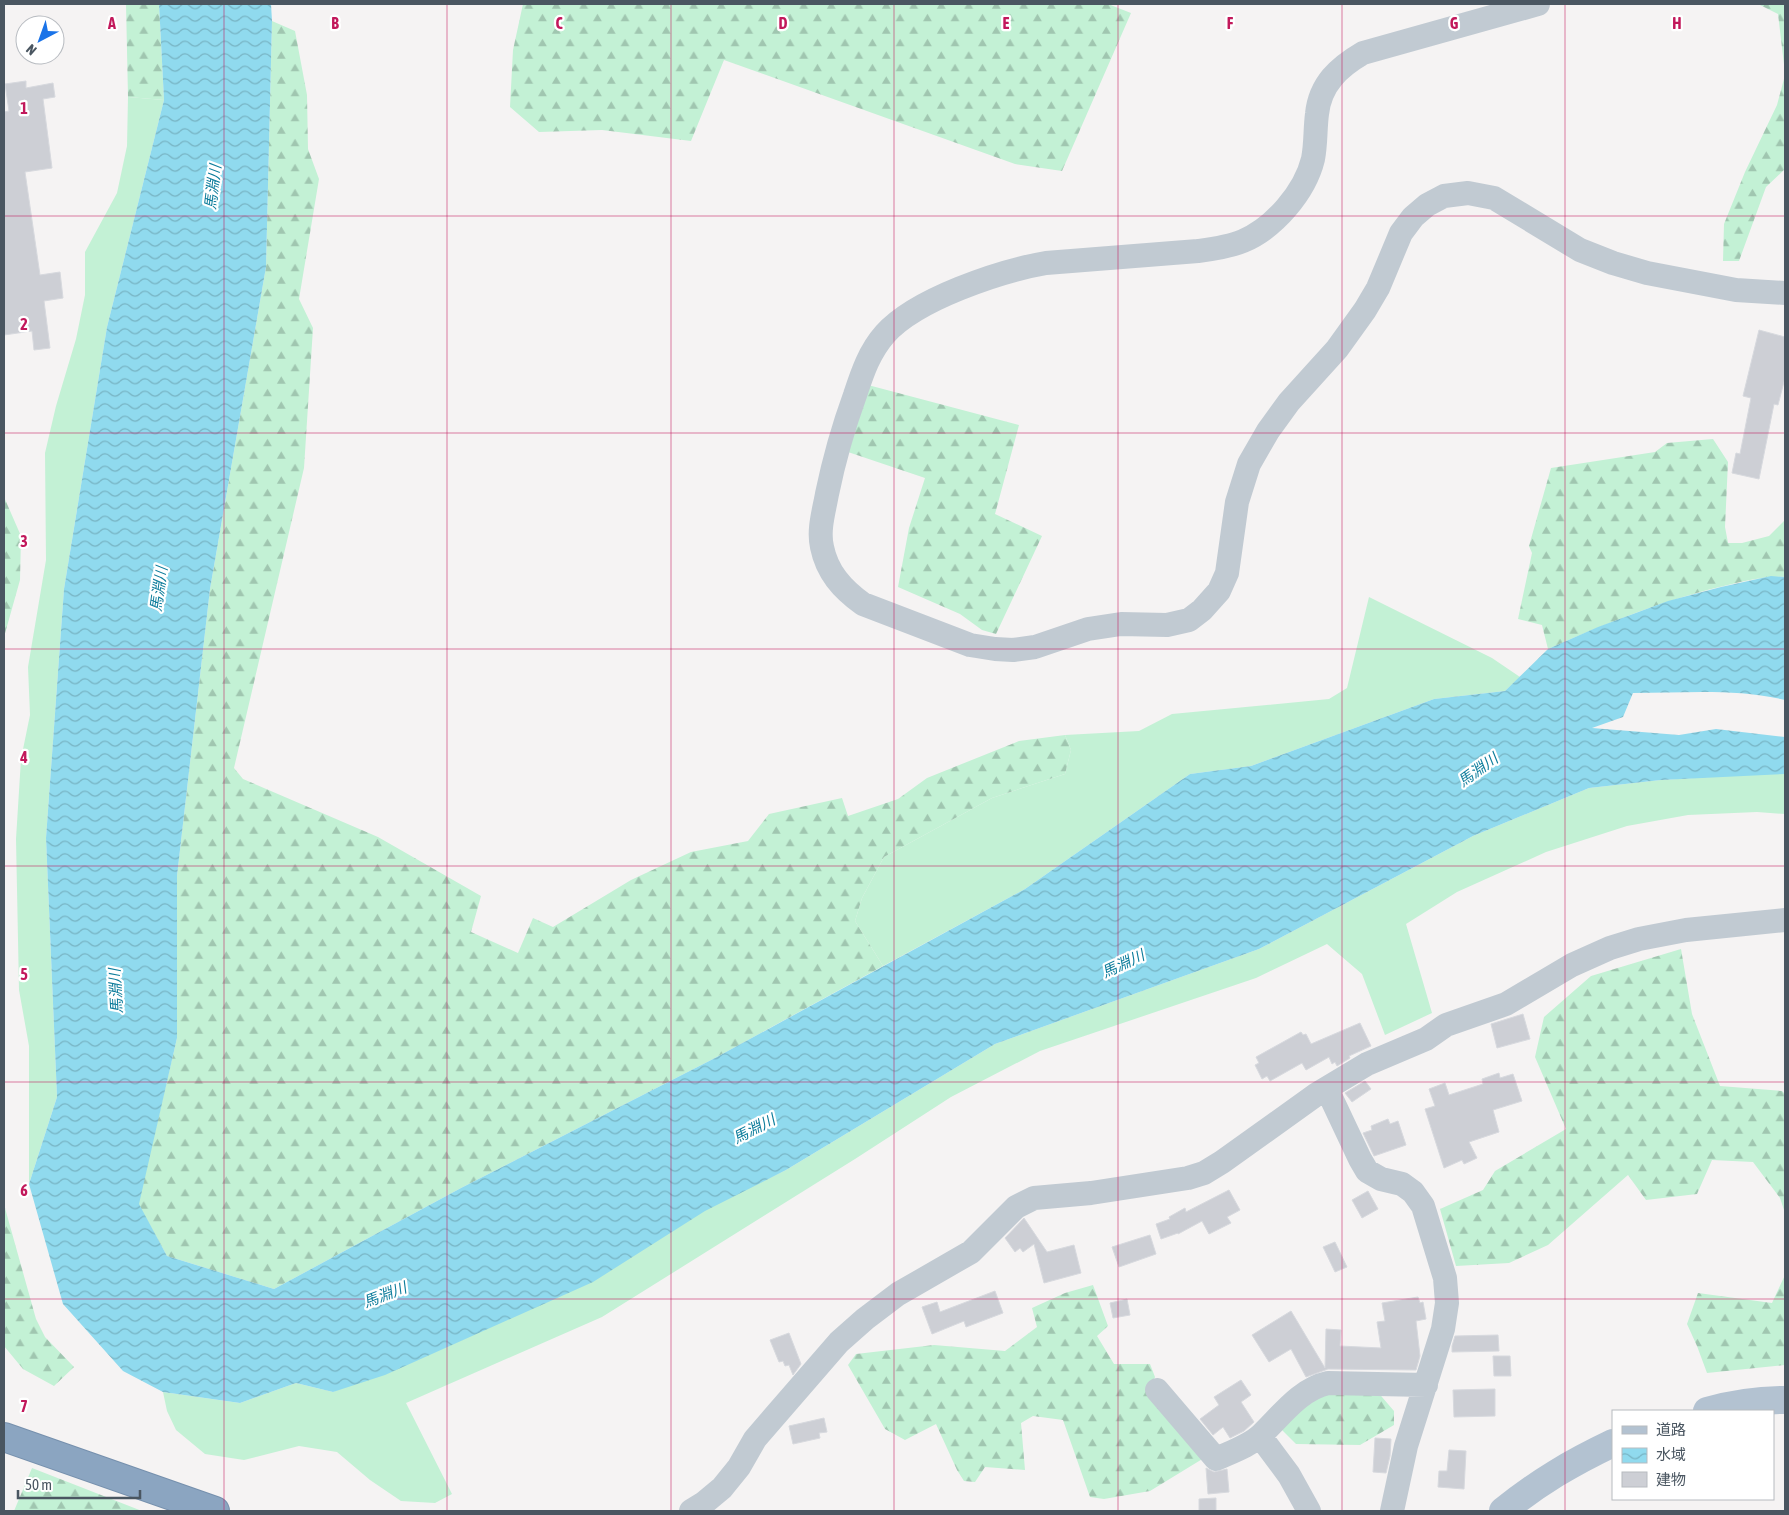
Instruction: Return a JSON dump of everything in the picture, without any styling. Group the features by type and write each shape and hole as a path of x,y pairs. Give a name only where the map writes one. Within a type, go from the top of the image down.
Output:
{"highway":[{"path":"4,1437 215,1511"}],"main road":[{"path":"1711,1410 1729,1406 1785,1400"},
{"path":"1503,1511 1533,1487 1576,1461 1612,1444"}],"street":[{"path":"1538,4 1363,53 1346,63 1329,80 1320,96 1312,160 1304,183 1294,199 1280,215 1243,241 1205,250 1046,263 1022,267 986,279 924,305 897,323 884,334 874,349 864,369 840,436 821,527 821,545 826,562 836,580 863,604 970,644 995,649 1013,650 1035,647 1088,629 1121,624 1166,625 1189,620 1202,610 1219,591 1226,573 1237,502 1249,464 1268,430 1289,402 1337,349 1365,310 1378,288 1401,233 1413,217 1427,204 1444,196 1468,193 1494,198 1580,250 1613,263 1647,273 1736,290 1785,293"},
{"path":"691,1511 722,1488 739,1467 755,1439 839,1342 865,1318 898,1294 971,1252 1016,1207 1034,1198 1091,1193 1188,1178 1204,1173 1317,1094 1367,1064 1426,1040 1446,1025 1506,1004 1572,965 1610,948 1639,939 1686,930 1785,920"},
{"path":"1327,1089 1367,1170 1381,1179 1402,1184 1413,1192 1423,1206 1445,1278 1447,1304 1443,1329 1406,1446 1392,1511"},
{"path":"1157,1390 1216,1459 1260,1436 1272,1422 1316,1386 1328,1383 1426,1385"},
{"path":"1260,1436 1289,1475 1310,1511"}],"green space":[{"path":"126,4 159,4 164,100 128,97"},
{"path":"523,4 1108,4 1131,13 1062,171 1015,164 724,60 691,141 602,130 539,132 510,107 513,50"},
{"path":"1758,4 1785,4 1785,73 1778,14"},
{"path":"272,21 295,31 307,95 308,149 319,179 299,299 313,328 304,468 234,768 243,779 378,837 481,896 471,932 518,953 533,918 553,927 631,880 691,852 748,841 769,814 842,798 848,816 898,799 927,778 1019,741 1065,735 1071,750 1065,774 992,798 884,857 862,898 855,921 883,966 715,1058 461,1188 274,1289 167,1256 138,1204 177,1038 177,876 210,589 266,267"},
{"path":"1785,75 1785,169 1766,187 1739,261 1723,261 1724,224 1745,172 1777,105"},
{"path":"128,97 164,100 107,327 64,589 46,838 57,1097 29,1184 29,1046 19,990 16,839 21,759 30,715 28,667 46,560 45,453 56,406 76,339 85,295 85,252 117,193 127,146"},
{"path":"868,385 1019,425 995,514 1042,536 996,634 982,630 960,614 898,587 909,528 925,478 845,451"},
{"path":"1713,439 1728,462 1725,527 1728,543 1742,543 1769,536 1785,520 1785,577 1752,580 1685,596 1615,621 1548,649 1542,625 1518,619 1532,553 1529,546 1551,468 1655,452 1667,443"},
{"path":"4,497 21,536 20,580 4,637"},
{"path":"1369,597 1492,658 1520,677 1505,691 1434,699 1251,766 1190,774 1025,889 883,966 855,921 862,898 884,857 992,798 1065,774 1071,750 1065,735 1139,731 1172,714 1329,699 1347,688"},
{"path":"1785,774 1785,814 1757,812 1688,815 1627,826 1546,852 1457,892 1406,924 1432,1013 1385,1035 1362,974 1327,944 1256,978 1040,1051 951,1097 602,1317 406,1403 452,1494 435,1503 401,1501 370,1480 337,1452 299,1446 244,1460 205,1454 176,1430 167,1411 163,1392 240,1403 296,1383 333,1392 786,1170 995,1044 1259,949 1473,836 1589,788 1661,780"},
{"path":"1681,949 1692,1014 1720,1086 1782,1091 1785,1094 1785,1213 1780,1198 1753,1162 1712,1160 1697,1194 1646,1200 1628,1175 1548,1245 1509,1263 1456,1266 1440,1209 1483,1190 1495,1171 1566,1129 1535,1057 1544,1017 1591,976"},
{"path":"4,1189 5,1208 36,1319 45,1337 74,1367 54,1386 23,1369 4,1346"},
{"path":"1785,1275 1785,1365 1707,1373 1687,1324 1698,1293 1772,1303"},
{"path":"1093,1285 1108,1326 1097,1336 1114,1364 1150,1364 1155,1377 1148,1394 1204,1458 1150,1491 1104,1499 1090,1497 1063,1420 1033,1416 1021,1423 1025,1470 985,1467 975,1482 964,1481 936,1424 905,1440 885,1429 848,1365 856,1354 934,1345 1005,1351 1037,1327 1032,1308 1065,1293"},
{"path":"1324,1389 1376,1390 1394,1411 1394,1425 1360,1445 1296,1444 1279,1427"},
{"path":"32,1468 142,1511 14,1511"}],"water":[{"name":"馬淵川","path":"159,4 271,4 272,21 266,267 210,589 177,876 177,1038 139,1204 167,1256 274,1289 461,1188 715,1058 1025,889 1190,774 1251,766 1434,699 1505,691 1548,649 1598,627 1668,601 1771,576 1785,577 1785,700 1766,696 1729,693 1633,693 1623,717 1592,728 1679,735 1716,729 1785,737 1785,774 1661,780 1589,788 1473,836 1259,949 995,1044 786,1170 705,1211 593,1282 385,1375 333,1392 296,1383 240,1403 163,1392 123,1371 63,1304 29,1184 57,1097 46,838 64,589 107,327 164,100"}],"building":[{"path":"26,81 26,88 53,83 55,97 43,99 52,168 25,172 40,275 60,272 63,298 44,301 50,348 34,350 32,331 4,335 4,112 9,111 5,84"},
{"path":"1759,330 1785,337 1785,378 1778,405 1774,404 1759,479 1732,473 1736,453 1740,454 1751,398 1743,396"},
{"path":"1523,1014 1530,1039 1497,1048 1491,1024"},
{"path":"1360,1023 1371,1046 1349,1056 1350,1058 1337,1066 1335,1062 1332,1064 1329,1057 1306,1070 1302,1063 1270,1081 1267,1076 1262,1079 1255,1065 1259,1063 1256,1057 1301,1032 1303,1035 1306,1034 1311,1044"},
{"path":"1499,1073 1500,1078 1513,1074 1522,1101 1493,1110 1499,1132 1469,1142 1477,1158 1464,1164 1462,1160 1444,1168 1425,1109 1435,1106 1429,1089 1445,1083 1449,1095 1483,1084 1482,1079"},
{"path":"1365,1081 1371,1089 1352,1102 1345,1093"},
{"path":"1388,1119 1390,1124 1398,1121 1406,1145 1374,1156 1363,1133 1372,1130 1371,1126"},
{"path":"1229,1190 1240,1210 1227,1217 1231,1223 1209,1234 1202,1221 1178,1234 1161,1239 1156,1224 1170,1219 1169,1217 1185,1208 1186,1212"},
{"path":"1368,1191 1378,1209 1362,1218 1352,1200"},
{"path":"1024,1218 1047,1252 1074,1245 1081,1273 1044,1283 1034,1244 1023,1252 1020,1248 1015,1252 1005,1238"},
{"path":"1150,1235 1156,1254 1119,1267 1112,1247"},
{"path":"1335,1242 1347,1267 1335,1272 1323,1247"},
{"path":"995,1291 1003,1313 966,1327 964,1321 932,1334 922,1307 937,1302 940,1312"},
{"path":"1418,1297 1420,1303 1423,1302 1426,1319 1416,1321 1420,1356 1416,1370 1328,1369 1306,1377 1291,1349 1269,1362 1252,1335 1291,1311 1325,1368 1326,1329 1341,1330 1340,1346 1381,1348 1377,1322 1385,1321 1382,1303"},
{"path":"1127,1299 1130,1315 1113,1318 1110,1303"},
{"path":"789,1333 801,1364 793,1375 789,1365 785,1366 783,1361 779,1362 770,1340"},
{"path":"1498,1335 1499,1351 1452,1352 1455,1336"},
{"path":"1493,1356 1510,1356 1511,1376 1494,1376"},
{"path":"1241,1380 1251,1395 1241,1402 1254,1422 1244,1431 1230,1438 1223,1427 1213,1435 1200,1419 1219,1405 1214,1397"},
{"path":"1495,1389 1495,1416 1454,1417 1453,1390"},
{"path":"824,1418 827,1432 819,1433 820,1438 793,1444 789,1426"},
{"path":"1375,1438 1391,1439 1386,1473 1373,1472"},
{"path":"1449,1450 1466,1451 1464,1489 1438,1487 1439,1471 1447,1471"},
{"path":"1206,1468 1214,1472 1227,1469 1229,1492 1208,1494"},
{"path":"1216,1498 1216,1511 1199,1511 1199,1499"}]}
